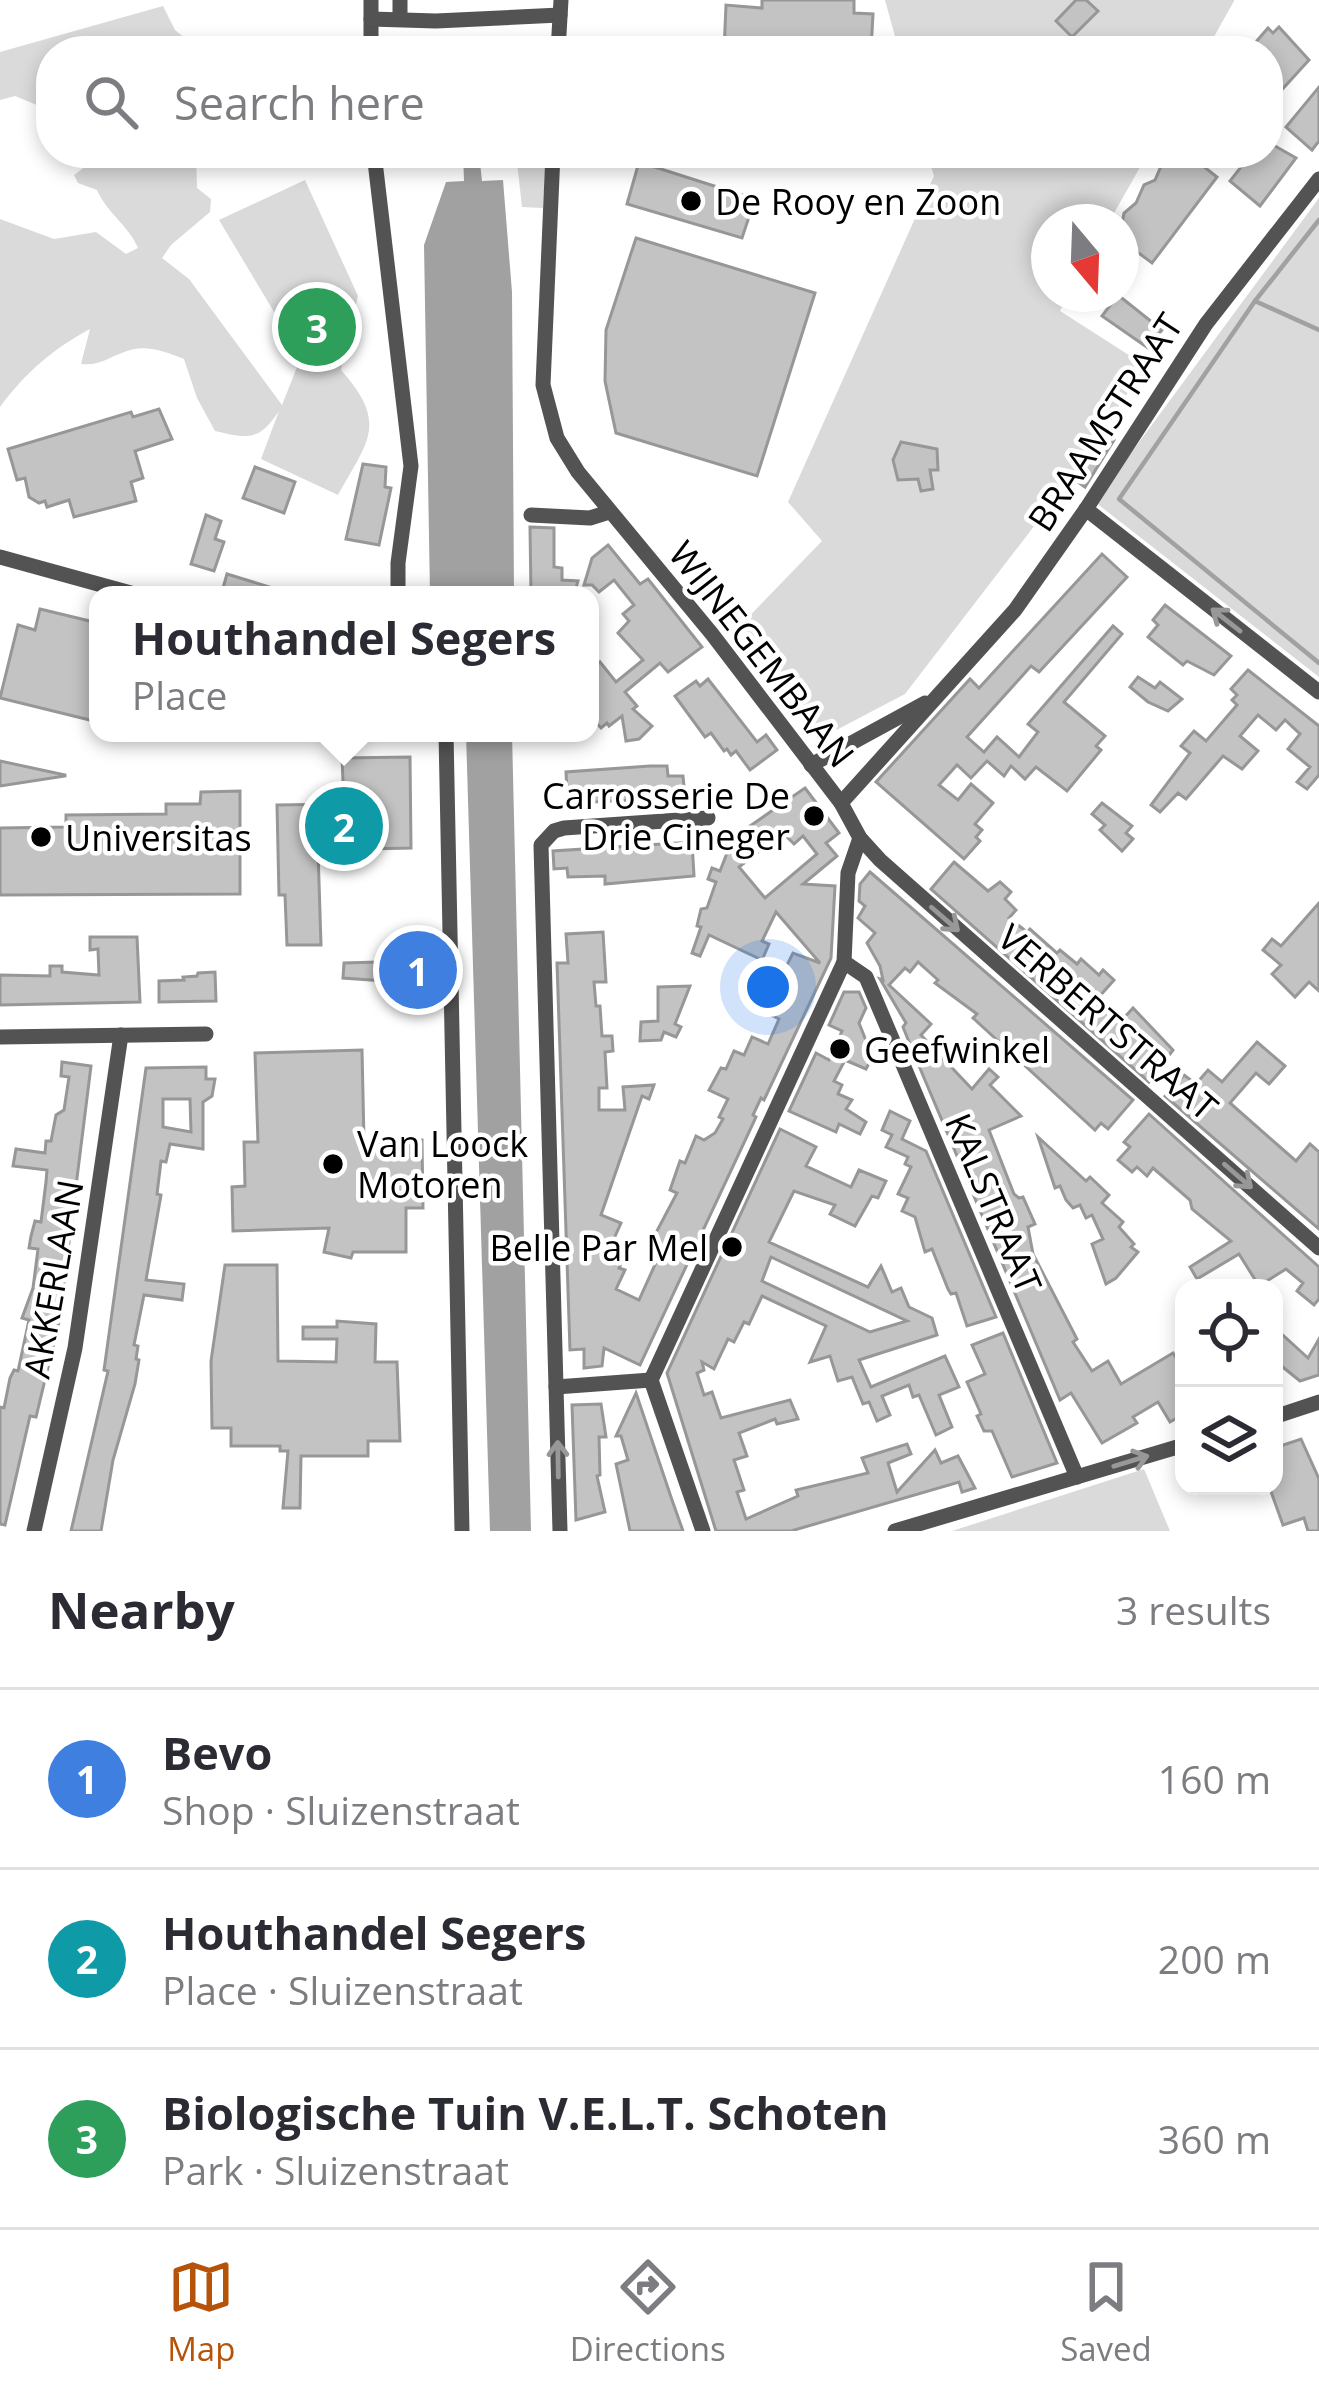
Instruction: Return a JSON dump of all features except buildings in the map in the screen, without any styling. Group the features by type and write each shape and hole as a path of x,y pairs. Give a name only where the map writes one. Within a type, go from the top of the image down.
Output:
{"street":[{"path":"371,0 371,36"},
{"path":"400,0 400,19"},
{"path":"371,19 478,20 560,7"},
{"path":"376,168 411,466 398,586"},
{"name":"WIJNEGEMBAAN","path":"553,168 544,398 557,438 609,512 712,634 841,803 860,838"},
{"name":"BRAAMSTRAAT","path":"841,803 1015,610 1205,324 1319,179"},
{"path":"1086,509 1319,692"},
{"path":"531,515 590,518 609,512"},
{"path":"0,557 105,586"},
{"name":"BRAAMSTRAAT","path":"811,765 937,695"},
{"path":"888,724 900,739"},
{"path":"446,742 462,1531"},
{"path":"560,1531 541,844 554,831 565,828 708,818"},
{"path":"703,1531 651,1380 844,962 848,873 860,838"},
{"name":"VERBERTSTRAAT","path":"860,838 897,876 1319,1247"},
{"name":"KALSTRAAT","path":"844,962 866,977 1077,1477"},
{"path":"0,1037 206,1034"},
{"name":"AKKERLAAN","path":"34,1531 75,1348 121,1035"},
{"path":"556,1387 651,1380"},
{"path":"1283,1414 1319,1402"},
{"path":"896,1531 1175,1448"}],"shaded area":[{"path":"885,0 1234,0 1214,36 895,36"},
{"path":"163,6 182,36 57,36"},
{"path":"36,42 36,105 15,96 0,100 0,52"},
{"path":"83,168 196,168 197,188 211,199 210,212 162,258 189,279 282,405 301,357 219,220 305,180 358,296 341,370 365,404 369,432 338,495 261,459 279,411 259,433 215,431 184,359 141,348 81,364 90,329 40,363 0,407 0,219 54,239 96,232 126,254 138,248 97,190 78,183 74,175"},
{"path":"464,168 481,168 482,181 503,180 512,292 514,586 430,586 424,245 446,182 464,181"},
{"path":"518,168 545,168 543,208 522,207"},
{"path":"932,168 1140,168 1119,204 1031,204 1031,312 1062,312 1146,366 1058,495 905,694 823,737 735,631 822,541 788,502 934,176"},
{"path":"1319,198 1319,677 1095,502"},
{"path":"466,742 512,742 531,1531 490,1531"},
{"path":"1144,1469 1170,1531 952,1531"}],"waterway":[{"path":"1319,220 1255,301 1119,499 1319,663"},
{"path":"1255,301 1319,330"}],"place":[{"name":"De Rooy en Zoon","path":"691,201"},
{"name":"Biologische Tuin V.E.L.T. Schoten","path":"317,327"},
{"name":"Carrosserie De Drie Cineger","path":"814,816"},
{"name":"Houthandel Segers","path":"344,826"},
{"name":"Universitas","path":"41,837"},
{"name":"Bevo","path":"418,970"},
{"name":"Geefwinkel","path":"840,1049"},
{"name":"Van Loock Motoren","path":"333,1164"},
{"name":"Belle Par Mel","path":"732,1247"}]}
